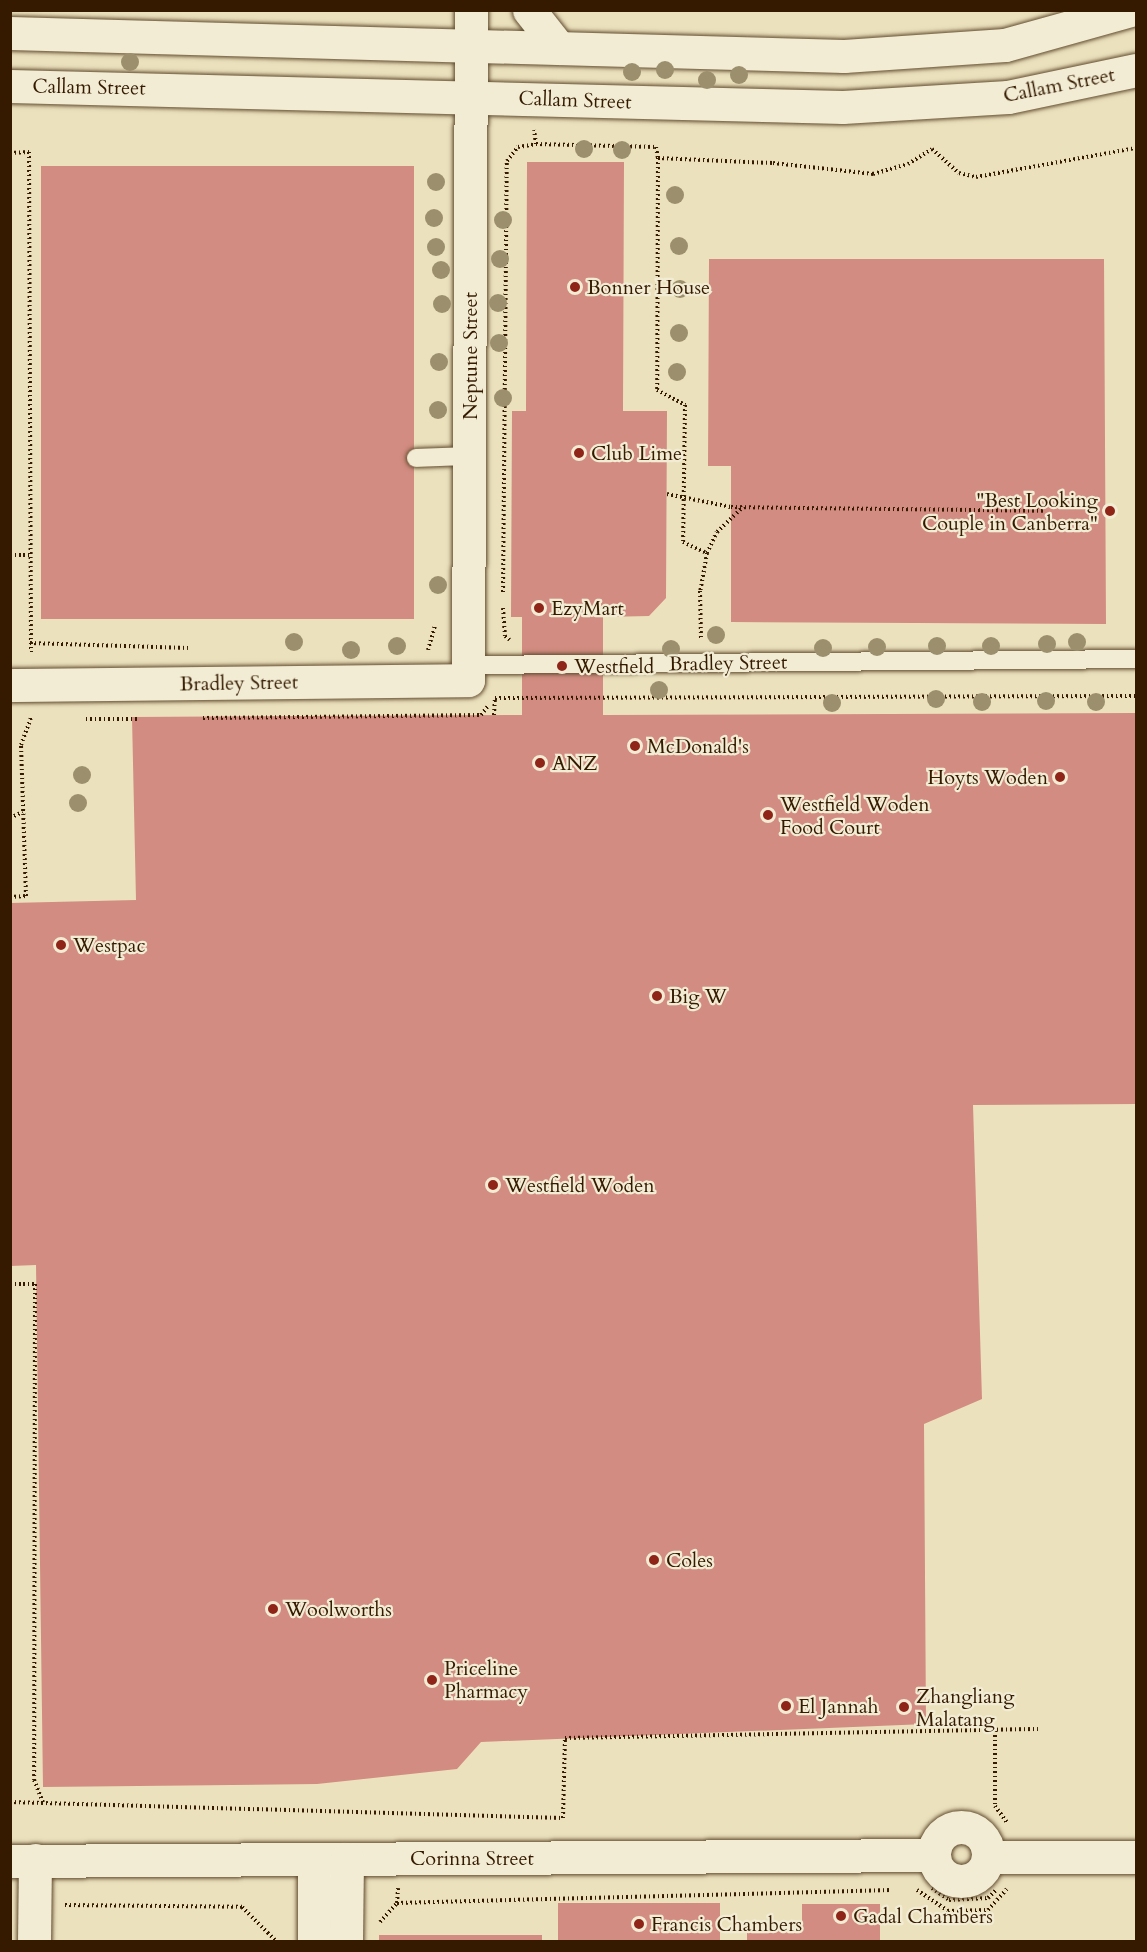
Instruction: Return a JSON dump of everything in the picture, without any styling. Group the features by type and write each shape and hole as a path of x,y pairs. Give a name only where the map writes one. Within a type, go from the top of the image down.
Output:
{"street":[{"name":"Neptune Street","path":"468,665 471,10"},
{"path":"529,10 559,48"},
{"path":"10,33 844,56 1005,45 1130,10"},
{"name":"Callam Street","path":"10,86 843,107 1008,97 1137,70"},
{"name":"Bradley Street","path":"21,685 468,680 468,665"},
{"name":"Corinna Street","path":"23,1861 934,1855 946,1832 963,1827 985,1840 989,1857 1137,1857"},
{"path":"314,1859 314,1941"},
{"path":"346,1859 346,1941"},
{"path":"23,1861 34,1941"}],"lane":[{"path":"416,458 469,456"},
{"name":"Bradley Street","path":"468,665 1137,659"}],"path":[{"path":"839,10 881,10"},
{"path":"536,144 656,147 658,158 657,390 685,405 684,542 707,553"},
{"path":"512,643 505,636 503,610 507,161 518,147"},
{"path":"658,158 773,163 873,174 908,164 932,149 959,173 976,177 1137,148"},
{"path":"10,153 29,152 30,555 21,685 31,720 21,745 26,896 10,897"},
{"path":"667,494 730,507 1046,511"},
{"path":"701,641 700,591 707,553 717,532 742,507"},
{"path":"10,555 30,555"},
{"path":"494,715 495,698 1137,696"},
{"path":"190,718 481,715"},
{"path":"75,719 145,718"},
{"path":"31,720 42,720"},
{"path":"10,818 23,812"},
{"path":"10,1284 35,1284 34,1780 43,1802"},
{"path":"10,1802 563,1818 566,1738 1038,1729"},
{"path":"996,1731 995,1806 1012,1828"},
{"path":"908,1890 920,1889 948,1911 988,1910 1009,1887 1017,1887"},
{"path":"397,1904 896,1890"},
{"path":"949,1900 988,1898"},
{"path":"57,1904 242,1907 277,1941"}],"building":[{"name":"Westfield Woden","path":"527,162 624,162 623,411 667,411 666,598 649,616 603,617 603,715 1136,713 1136,1104 973,1105 982,1399 924,1424 926,1724 481,1742 457,1769 317,1784 43,1787 36,1265 10,1266 10,903 136,900 132,717 522,715 522,617 511,617 512,411 526,411"},
{"path":"41,166 414,166 414,619 41,619"},
{"path":"709,259 1104,259 1106,624 731,622 731,466 708,466"},
{"name":"Francis Chambers","path":"558,1903 720,1903 720,1942 558,1942"},
{"name":"Gadal Chambers","path":"802,1904 880,1904 880,1942 747,1942 747,1929 802,1929"},
{"path":"379,1935 542,1935 542,1942 379,1942"}],"place":[{"name":"Bonner House","path":"575,287"},
{"name":"Club Lime","path":"579,453"},
{"name":"\"Best Looking Couple in Canberra\"","path":"1110,511"},
{"name":"EzyMart","path":"539,608"},
{"name":"Westfield","path":"562,666"},
{"name":"McDonald's","path":"635,746"},
{"name":"ANZ","path":"540,763"},
{"name":"Hoyts Woden","path":"1060,777"},
{"name":"Westfield Woden Food Court","path":"768,815"},
{"name":"Westpac","path":"61,945"},
{"name":"Big W","path":"657,996"},
{"name":"Westfield Woden","path":"493,1185"},
{"name":"Coles","path":"654,1560"},
{"name":"Woolworths","path":"273,1609"},
{"name":"Priceline Pharmacy","path":"432,1680"},
{"name":"El Jannah","path":"786,1706"},
{"name":"Zhangliang Malatang","path":"904,1707"},
{"name":"Gadal Chambers","path":"841,1916"},
{"name":"Francis Chambers","path":"639,1924"}]}
